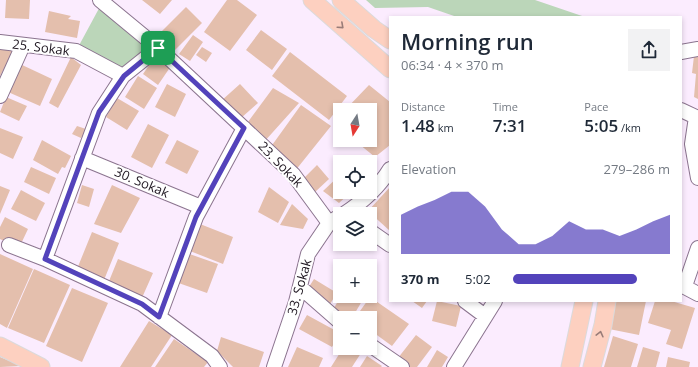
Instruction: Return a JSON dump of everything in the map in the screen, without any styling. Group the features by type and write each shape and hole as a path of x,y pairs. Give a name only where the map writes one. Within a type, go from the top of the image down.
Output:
{"main road":[{"path":"312,0 389,68"},
{"path":"341,0 374,29 389,39"},
{"path":"570,367 584,302"},
{"path":"592,367 603,325 607,302"},
{"path":"0,346 35,365"}],"street":[{"name":"23. Sokak","path":"102,0 158,48 333,209"},
{"name":"25. Sokak","path":"0,42 76,51 124,76"},
{"path":"0,96 23,45"},
{"path":"45,259 99,112 124,76 158,48"},
{"path":"682,52 698,49"},
{"path":"682,110 697,117 692,144 698,178"},
{"path":"159,317 196,217 244,128"},
{"name":"30. Sokak","path":"82,158 201,207"},
{"name":"33. Sokak","path":"352,207 366,196 386,176 389,171"},
{"name":"33. Sokak","path":"274,367 300,287 308,254 333,225"},
{"path":"377,236 389,245"},
{"path":"8,245 45,259 142,304 212,356 220,367"},
{"path":"698,248 683,286 698,294"},
{"path":"300,287 333,316"},
{"path":"466,302 486,316"},
{"path":"454,367 494,302"},
{"path":"377,350 402,367"}],"green space":[{"path":"366,0 535,0 582,16 454,16 428,7 375,8"},
{"path":"103,1 158,48 123,76 76,51"}],"building":[{"path":"6,0 30,0 29,19 5,18"},
{"path":"142,0 172,0 160,14"},
{"path":"227,0 237,0 257,15 230,51 204,32"},
{"path":"186,7 202,23 174,51 158,35"},
{"path":"49,11 71,16 68,19 80,21 77,38 45,32"},
{"path":"261,30 287,49 272,70 246,50"},
{"path":"193,35 203,42 190,61 179,54"},
{"path":"202,47 212,53 206,62 196,55"},
{"path":"0,49 13,51 0,76"},
{"path":"290,52 347,96 342,103 333,103 333,115 329,120 272,76"},
{"path":"156,55 171,66 158,85 143,74"},
{"path":"694,56 698,56 698,99 694,97 696,74 692,73"},
{"path":"71,57 81,65 58,108 49,103"},
{"path":"20,64 52,79 40,106 8,92"},
{"path":"138,76 157,88 144,109 125,97"},
{"path":"167,84 186,94 175,117 155,107"},
{"path":"240,84 258,103 241,118 221,101"},
{"path":"369,85 389,101 389,146 377,155 373,155 363,147 377,147 377,103 352,103"},
{"path":"273,88 299,103 264,142 245,126"},
{"path":"6,97 27,106 19,121 0,112"},
{"path":"117,98 139,111 127,130 106,117"},
{"path":"301,105 331,126 295,171 270,148"},
{"path":"148,124 169,135 152,168 131,157"},
{"path":"77,126 86,129 81,138 72,134"},
{"path":"0,128 23,137 13,159 0,153"},
{"path":"42,140 71,156 65,168 62,167 58,174 33,160"},
{"path":"177,140 199,151 187,174 165,163"},
{"path":"317,165 329,179 314,193 302,180"},
{"path":"31,167 56,178 49,194 24,182"},
{"path":"333,182 333,198 323,191"},
{"path":"82,185 94,189 89,207 77,203"},
{"path":"112,185 140,198 121,233 94,224"},
{"path":"0,186 10,190 0,214"},
{"path":"269,187 289,202 278,223 258,212"},
{"path":"389,188 389,230 377,219 377,207 372,207"},
{"path":"21,190 45,203 36,221 11,209"},
{"path":"334,199 343,199 339,203"},
{"path":"292,204 308,219 303,229 280,225"},
{"path":"5,217 28,229 19,248 0,239 0,227"},
{"path":"200,224 233,237 223,264 190,251"},
{"path":"92,232 119,243 104,280 77,269"},
{"path":"181,251 218,264 207,293 170,280"},
{"path":"0,254 33,269 7,328 0,324"},
{"path":"118,259 153,273 141,300 107,286"},
{"path":"34,269 70,285 44,343 8,328"},
{"path":"314,279 333,291 333,299 330,304 307,290"},
{"path":"72,288 108,303 82,362 46,346"},
{"path":"377,302 409,324 392,346 377,335 377,311 360,311 366,303"},
{"path":"413,302 426,302 422,308"},
{"path":"437,302 461,306 456,327 432,321"},
{"path":"615,302 646,302 639,335 609,329"},
{"path":"655,302 674,302 695,308 682,349 666,344 671,330 648,323"},
{"path":"337,303 361,303 356,311 333,311 333,314 331,313"},
{"path":"307,315 333,329 333,345 332,347 299,329"},
{"path":"149,321 172,335 151,367 120,367"},
{"path":"416,335 432,347 417,367 409,367 398,358"},
{"path":"613,336 638,344 631,367 604,367"},
{"path":"221,337 264,352 259,367 233,367 217,351"},
{"path":"174,339 208,362 204,367 155,367"},
{"path":"297,347 323,358 319,367 288,367"},
{"path":"643,347 660,352 656,367 637,367"},
{"path":"437,350 448,357 442,367 427,367"},
{"path":"339,355 360,355 352,367 331,367"},
{"path":"367,356 382,366 360,367"},
{"path":"0,357 22,366 0,367"},
{"path":"668,357 690,362 689,367 666,367"}],"route":[{"path":"158,48 244,128 196,217 159,317 142,304 45,259 99,112 124,76 158,48"}]}
